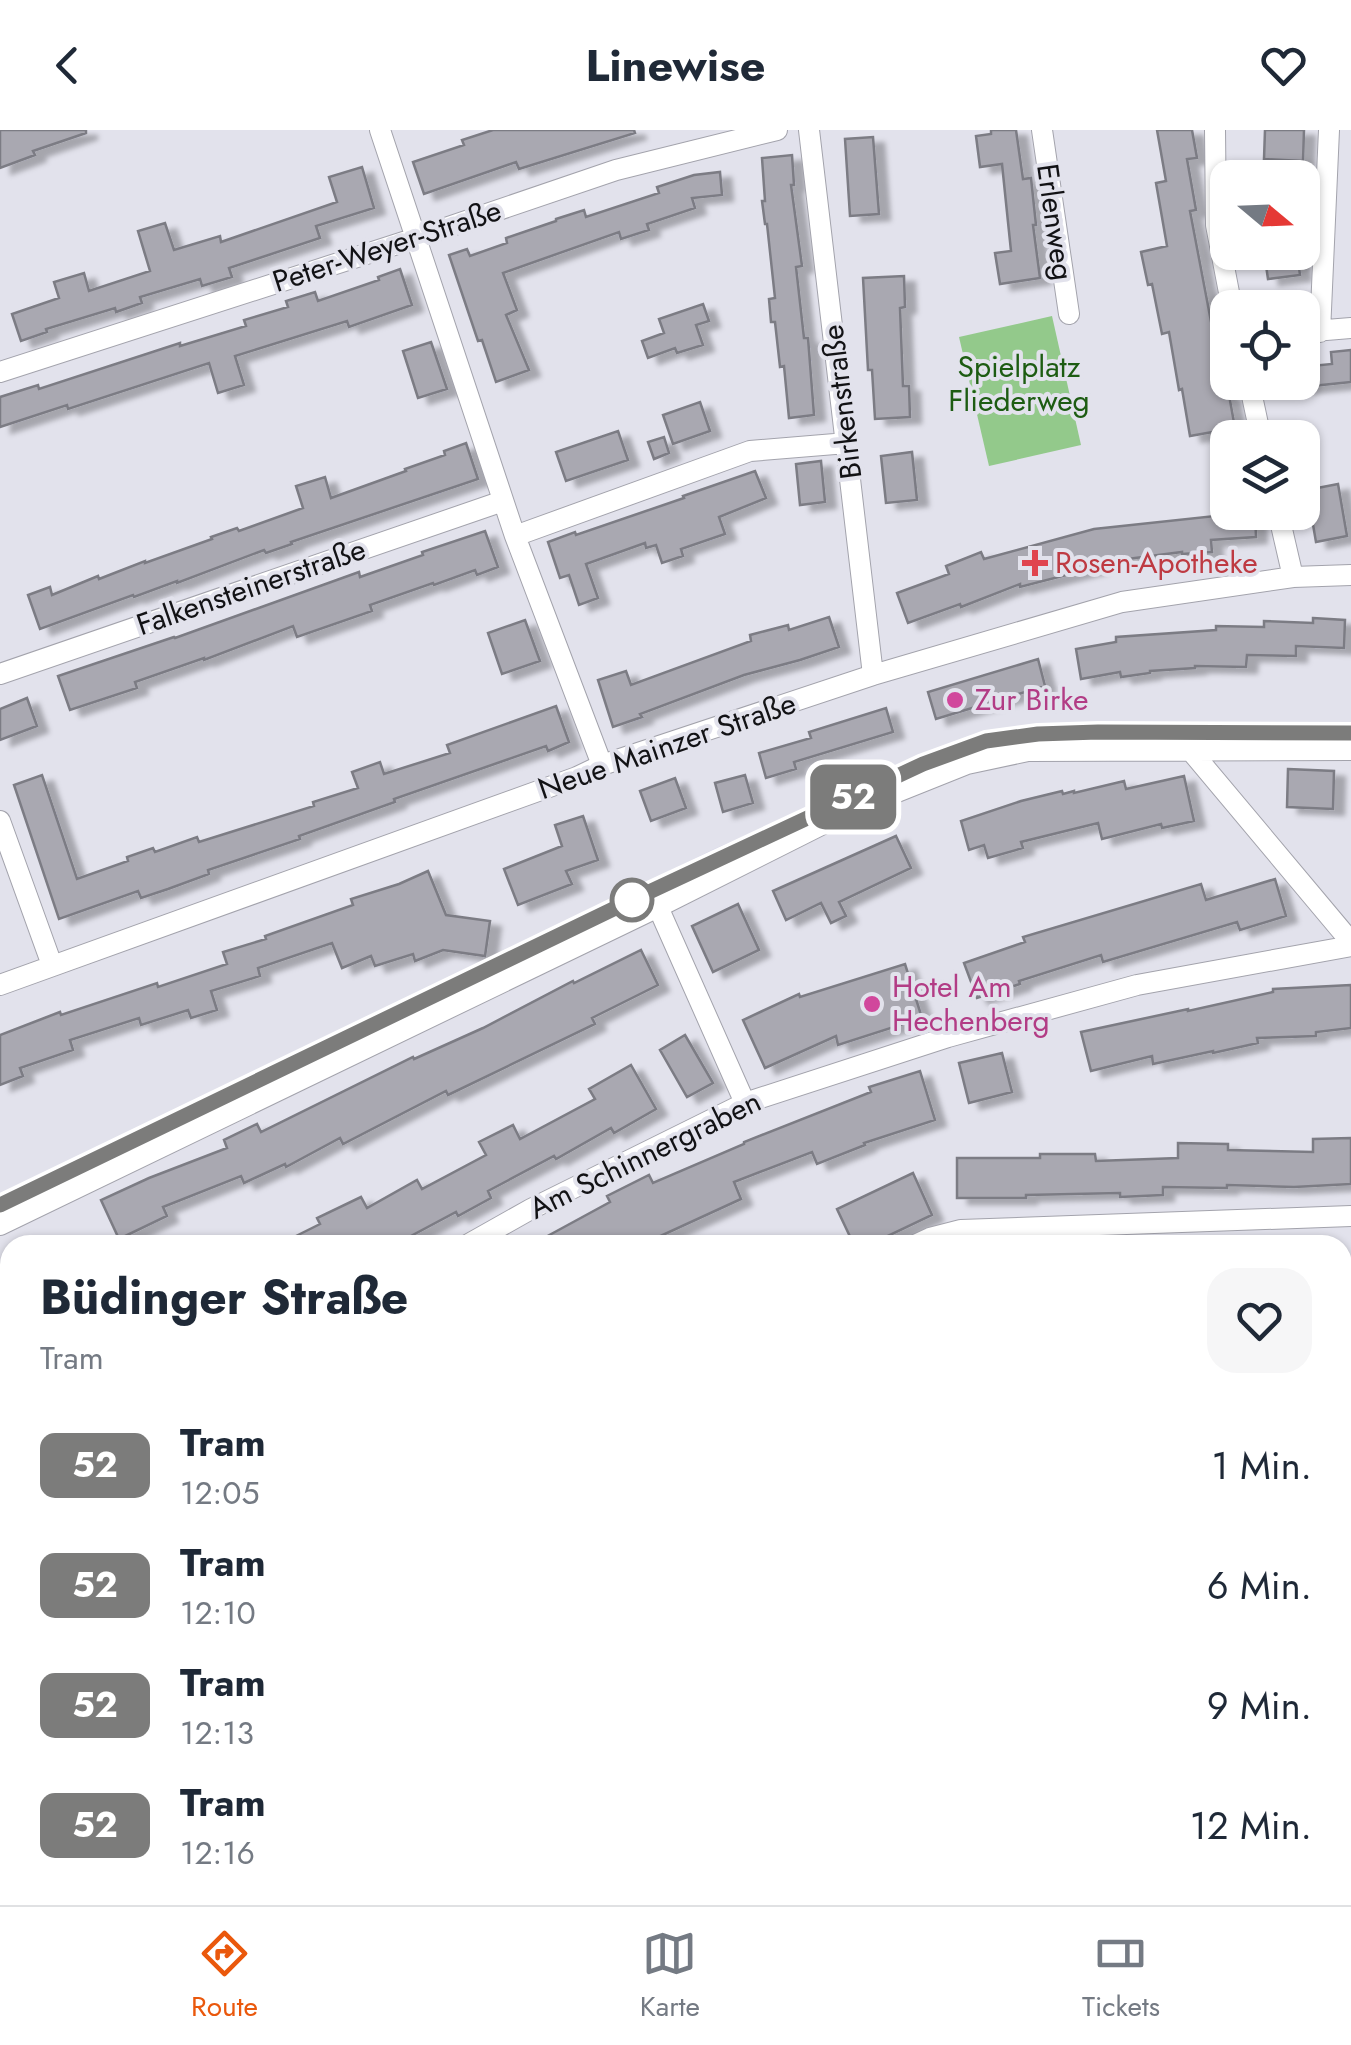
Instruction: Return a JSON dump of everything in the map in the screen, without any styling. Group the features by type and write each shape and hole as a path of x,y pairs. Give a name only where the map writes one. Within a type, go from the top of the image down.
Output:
{"street":[{"path":"380,130 515,536 602,765"},
{"name":"Peter-Weyer-Straße","path":"0,372 616,170 777,130"},
{"name":"Birkenstraße","path":"809,130 873,675"},
{"name":"Erlenweg","path":"1042,130 1068,314"},
{"path":"1216,130 1216,224 1229,290"},
{"path":"1315,290 1329,130"},
{"path":"1320,331 1351,328"},
{"path":"515,536 750,450 846,442"},
{"name":"Falkensteinerstraße","path":"0,674 503,500"},
{"path":"1282,530 1292,577"},
{"name":"Neue Mainzer Straße","path":"0,985 602,765 873,675 1122,602 1292,577 1351,575"},
{"path":"0,1225 848,812 968,764 1028,751 1351,750"},
{"name":"Am Schinnergraben","path":"485,1235 744,1103 948,1037 1137,985 1351,944 1191,751"},
{"path":"0,821 52,965"},
{"path":"658,907 744,1103"},
{"path":"942,1235 961,1230 1351,1216"}],"shaded area":[{"path":"1351,727 1351,741 1057,741 976,752 0,1217 0,1197 714,849 924,758 985,736 1026,728"}],"green space":[{"name":"Spielplatz Fliederweg","path":"1052,316 1081,445 989,466 959,337"}],"building":[{"path":"0,130 86,133 33,151 35,155 0,168"},
{"path":"493,130 635,133 519,169 516,162 424,194 413,162 464,145 462,140"},
{"path":"991,130 1016,130 1023,179 1031,178 1040,278 1000,284 995,253 1011,251 1002,164 980,167 976,136 991,134"},
{"path":"1157,130 1192,130 1197,158 1187,159 1196,210 1190,211 1210,316 1210,400 1230,400 1234,420 1210,420 1210,432 1190,436 1169,332 1162,334 1141,252 1167,246 1156,183 1166,181"},
{"path":"1265,130 1304,130 1303,160 1264,159"},
{"path":"873,137 879,214 850,216 845,139"},
{"path":"792,155 791,185 802,266 796,267 804,338 808,338 814,415 789,418 784,366 780,367 775,322 771,322 769,299 775,298 762,201 762,158"},
{"path":"362,167 374,208 316,226 320,238 229,268 232,277 202,286 200,279 140,297 142,303 46,329 47,332 21,341 12,314 59,298 54,282 84,273 89,291 150,271 138,231 165,223 174,250 220,236 221,242 337,202 329,177"},
{"path":"720,172 722,195 692,198 695,208 647,224 649,230 621,239 619,232 503,273 517,310 506,315 529,370 496,382 449,255 467,249 470,256 556,219 584,210 586,217 659,193 657,187 694,175"},
{"path":"400,269 412,305 349,327 347,321 235,356 244,385 218,393 209,363 0,427 0,397 38,385 39,389 246,326 244,320 288,307 286,301 315,292 318,301"},
{"path":"1267,270 1299,270 1300,275 1268,279"},
{"path":"904,276 905,307 900,308 903,386 909,386 910,417 875,419 863,278"},
{"path":"703,304 709,321 696,325 703,345 677,353 675,348 648,358 642,341 664,333 659,319"},
{"path":"431,342 447,389 418,398 403,351"},
{"path":"1351,350 1351,382 1320,385 1320,365 1332,364 1331,352"},
{"path":"700,402 710,431 673,444 663,415"},
{"path":"618,431 628,460 566,481 556,452"},
{"path":"664,437 669,453 654,459 648,442"},
{"path":"466,443 478,479 40,629 28,595 50,587 52,595 303,508 296,486 325,477 331,498 406,471"},
{"path":"912,452 917,500 886,503 881,456"},
{"path":"821,461 825,502 800,505 796,464"},
{"path":"755,471 766,498 719,517 725,534 681,549 683,556 662,563 656,545 646,548 645,543 586,564 598,598 579,605 569,575 560,578 548,542"},
{"path":"1338,484 1347,536 1316,542 1314,530 1320,530 1320,487"},
{"path":"1210,517 1210,530 1256,530 1256,537 1211,540 1212,552 1096,563 1097,567 1020,584 908,623 897,593 949,574 946,566 981,552 984,559 1094,529"},
{"path":"485,531 498,567 433,583 370,605 372,611 297,637 293,626 135,682 137,688 70,710 58,676 359,572 360,577"},
{"path":"829,617 839,647 744,675 613,727 598,680 626,671 631,685 751,641 750,635 788,625 789,630"},
{"path":"1313,618 1345,620 1344,648 1296,646 1296,656 1247,655 1246,667 1195,666 1081,679 1076,649 1116,642 1116,637 1216,630 1216,626 1264,627 1264,621 1313,623"},
{"path":"525,620 540,661 502,674 488,633"},
{"path":"1038,659 1045,686 936,719 928,692"},
{"path":"27,698 37,726 0,740 0,709"},
{"path":"556,706 569,742 548,751 546,746 394,799 395,802 208,870 209,874 168,889 141,898 138,891 59,919 14,785 42,775 77,879 153,848 155,852 197,837 199,842 314,806 313,802 358,788 352,772 380,762 384,774 450,753 447,745"},
{"path":"886,708 893,732 794,762 796,769 766,778 759,753 811,738 809,732"},
{"path":"1288,769 1334,771 1333,809 1287,807"},
{"path":"745,775 753,803 723,812 715,783"},
{"path":"1184,776 1194,821 1162,828 1161,824 1102,839 1098,823 1021,842 1023,848 988,858 984,845 969,850 961,821 1062,791 1074,793 1124,781 1126,789"},
{"path":"675,778 686,808 651,821 640,791"},
{"path":"583,816 598,860 566,871 572,884 518,905 504,869 562,846 555,825"},
{"path":"896,836 911,868 839,902 846,916 831,923 821,903 786,920 773,891"},
{"path":"428,871 446,915 490,921 485,956 443,950 415,961 413,954 375,966 371,956 342,968 332,943 258,968 260,976 211,991 217,1010 191,1018 188,1010 141,1025 139,1018 70,1040 73,1050 20,1068 23,1076 0,1085 0,1035 60,1012 61,1015 227,964 223,952 353,905 351,899"},
{"path":"1275,879 1286,916 1240,930 1237,922 1103,962 1101,955 977,998 964,963 1025,942 1023,937 1201,884 1206,900"},
{"path":"738,904 759,950 713,972 692,926"},
{"path":"641,950 658,985 592,1018 595,1024 448,1095 446,1091 343,1144 340,1138 286,1167 285,1164 244,1183 241,1176 163,1207 167,1216 127,1235 117,1235 101,1200 227,1148 224,1140 257,1124 261,1132"},
{"path":"905,964 922,1018 838,1045 836,1036 765,1068 743,1020 799,994 800,997"},
{"path":"1351,985 1351,1028 1316,1032 1316,1036 1257,1038 1258,1043 1213,1053 1153,1064 1152,1056 1091,1071 1081,1032 1273,989"},
{"path":"685,1035 713,1083 687,1097 660,1050"},
{"path":"1002,1053 1012,1092 969,1103 959,1063"},
{"path":"631,1065 656,1109 614,1133 611,1128 556,1159 554,1156 488,1191 491,1198 413,1235 298,1235 320,1224 317,1218 361,1197 367,1208 417,1180 422,1189 486,1155 479,1142 513,1125 520,1139 595,1099 589,1089"},
{"path":"920,1071 935,1120 864,1143 817,1164 812,1152 734,1182 741,1199 663,1235 549,1235 610,1202 607,1196 649,1175 653,1183 871,1092 869,1087"},
{"path":"1351,1138 1351,1184 1163,1187 1163,1195 1120,1197 1120,1193 957,1198 957,1158 1095,1154 1096,1161 1178,1158 1178,1143 1228,1144 1228,1150 1313,1152 1313,1139"},
{"path":"913,1173 932,1215 890,1235 849,1235 837,1209"}],"tram line":[{"path":"0,1205 923,764 986,741 1098,732 1351,733"},
{"name":"52","path":"0,1205 632,900 923,764 986,741 1098,732 1351,733"}],"place":[{"name":"Rosen-Apotheke","path":"1035,563"},
{"name":"Zur Birke","path":"955,700"},
{"name":"Hotel Am Hechenberg","path":"872,1004"}]}
